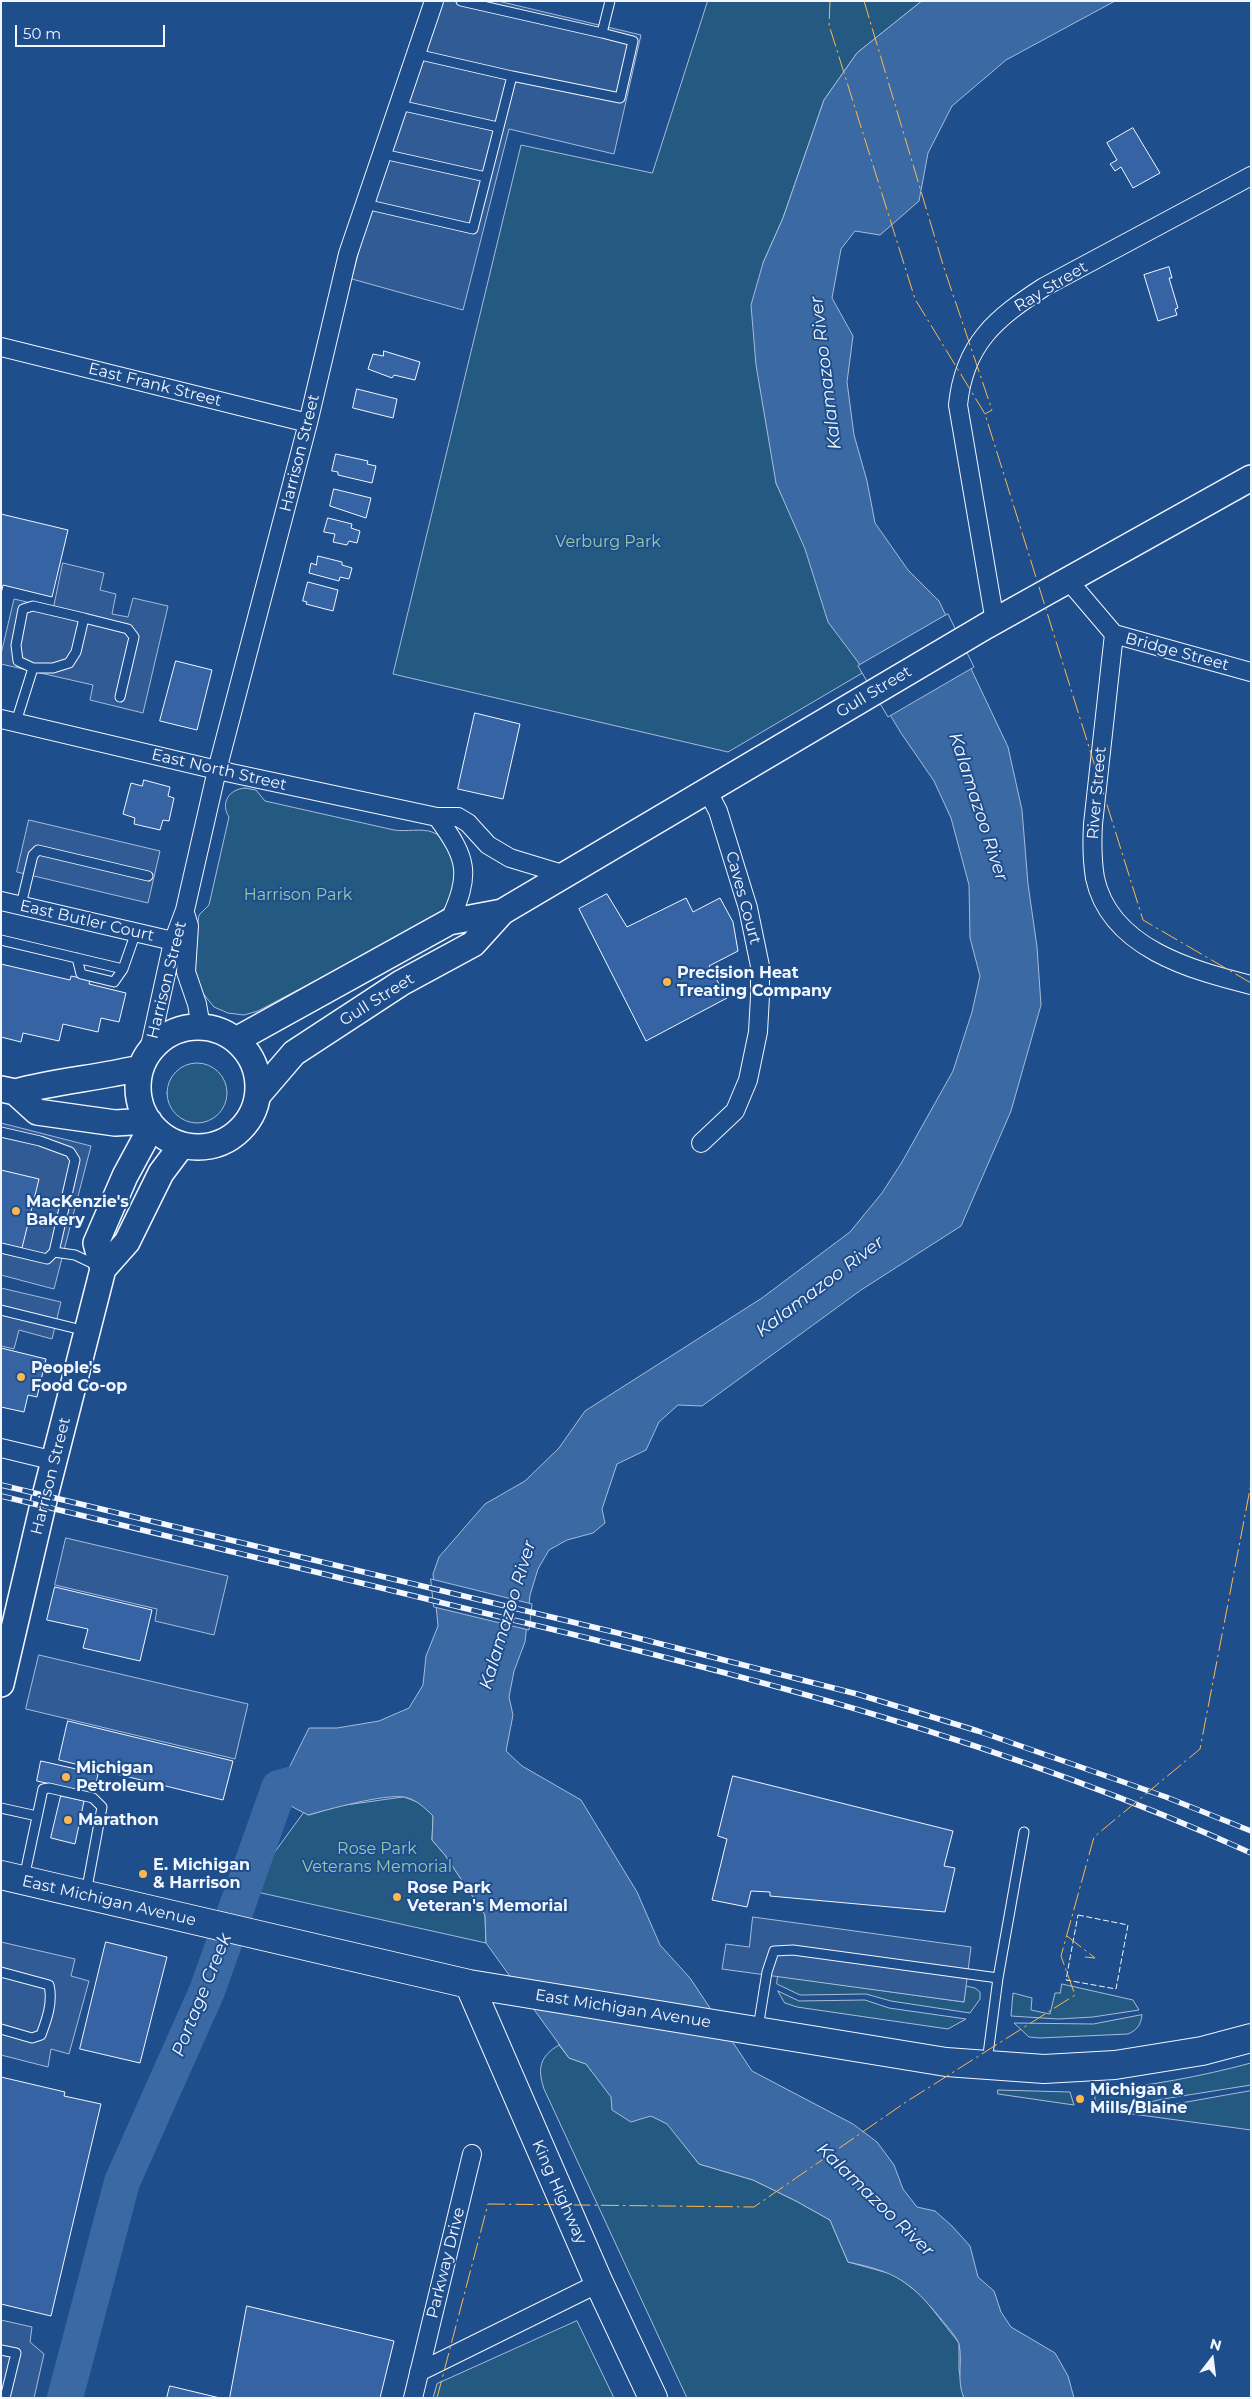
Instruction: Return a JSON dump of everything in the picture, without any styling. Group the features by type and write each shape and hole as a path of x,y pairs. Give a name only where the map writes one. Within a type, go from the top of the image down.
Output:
{"main road":[{"name":"East Michigan Avenue","path":"12,1878 476,1986 746,2028 946,2062 1044,2069 1116,2065 1202,2051 1251,2038"},
{"name":"King Highway","path":"476,1986 599,2283 653,2398"}],"street":[{"name":"Harrison Street","path":"145,1059 173,940 185,910 217,770 308,423 348,254 434,1"},
{"name":"Ray Street","path":"991,624 958,405 960,383 972,351 992,327 1011,310 1044,287 1251,176"},
{"name":"East Frank Street","path":"1,347 308,423"},
{"name":"Gull Street","path":"258,1095 294,1053 401,983 473,944 502,912 991,624 1251,478"},
{"name":"Bridge Street","path":"1068,580 1114,634 1251,672"},
{"name":"River Street","path":"1114,634 1093,824 1092,855 1096,879 1102,896 1115,918 1135,939 1175,962 1251,985"},
{"name":"East North Street","path":"9,721 217,770 436,818 458,818 468,823 488,845 510,858 566,875"},
{"name":"Caves Court","path":"701,1143 735,1111 748,1080 758,1032 760,996 760,966 748,908 718,811 707,790"},
{"path":"436,818 456,844 463,861 464,878 461,897 450,922"},
{"name":"East Butler Court","path":"1,901 173,940"},
{"name":"Harrison Street","path":"185,910 189,926 186,972 197,1004 202,1027"},
{"name":"Gull Street","path":"236,1040 450,922 502,912"},
{"path":"202,1027 219,1030 236,1040 249,1055 257,1074 258,1095 252,1114 239,1130 222,1142 209,1145 182,1145 164,1136 150,1123 137,1087 145,1059 163,1037 181,1029 202,1027"},
{"path":"8,1091 98,1078 145,1059"},
{"path":"8,1091 38,1112 115,1123 150,1123"},
{"name":"Harrison Street","path":"1,1684 102,1269 96,1243 150,1123"},
{"name":"Harrison Street","path":"102,1269 127,1242 161,1172 182,1145"},
{"path":"1,1448 55,1461"},
{"name":"Parkway Drive","path":"413,2398 472,2154"},
{"path":"419,2372 599,2283"}],"lane":[{"path":"416,54 620,98 633,40 461,1"},
{"path":"602,33 610,1"},
{"path":"365,204 472,229 512,76"},
{"path":"399,105 498,127"},
{"path":"383,154 486,178"},
{"path":"84,618 76,652 69,663 53,668 33,668 18,660 16,645 23,608 33,606 128,628 134,637 120,697"},
{"path":"9,721 33,668"},
{"path":"21,906 33,855 38,850 148,876"},
{"path":"77,958 81,974 114,982 123,969 136,932"},
{"path":"1,940 123,969"},
{"path":"1,1132 40,1141 70,1152 74,1160 54,1252 47,1259 1,1248"},
{"path":"54,1252 75,1255 102,1269"},
{"path":"1,1310 86,1331"},
{"path":"12,1878 37,1816 43,1789 49,1788 93,1798 102,1807 85,1895"},
{"path":"1,1808 37,1816"},
{"path":"986,2066 998,1978 1024,1832"},
{"path":"746,2028 774,1951 794,1950 998,1978"},
{"path":"1,1972 49,1985 51,1993 48,2019 41,2035 32,2038 1,2029"},
{"path":"1,2350 16,2353 5,2398"}],"green space":[{"name":"Verburg Park","path":"708,1 922,1 857,53 824,100 783,218 763,263 776,483 864,672 728,752 393,674 521,145 652,173"},
{"name":"Harrison Park","path":"245,788 256,790 265,801 394,830 432,832 447,844 454,862 454,883 448,904 434,918 258,1011 244,1015 228,1013 214,1007 201,991 195,973 199,915 209,905 229,817 225,807 226,802 234,791"},
{"path":"191,1063 203,1063 219,1071 225,1081 227,1093 225,1105 219,1115 203,1123 191,1123 175,1115 167,1099 167,1087 175,1071"},
{"name":"Rose Park Veterans Memorial","path":"404,1797 420,1803 433,1816 432,1840 445,1855 485,1915 486,1943 257,1892 255,1879 304,1812 309,1815 339,1806"},
{"path":"778,1976 964,2002 966,1986 975,1988 980,1992 980,1999 970,2013 891,2001 866,1994 800,1995 777,1984"},
{"path":"1062,1984 1133,2000 1139,2010 1093,2017 1058,2019 1011,2016 1013,1993 1032,1998 1031,2010 1050,2014 1055,1993 1060,1993"},
{"path":"778,1991 799,2001 865,2000 889,2008 966,2019 948,2029 797,2007 785,2003"},
{"path":"1142,2015 1138,2027 1128,2034 1029,2037 1014,2023 1093,2024"},
{"path":"559,2045 569,2058 586,2064 612,2097 668,2124 699,2164 753,2180 830,2220 848,2262 895,2275 922,2296 959,2343 959,2370 964,2398 687,2398 544,2089 541,2075 542,2063 544,2058"},
{"path":"1251,2063 1251,2085 1163,2099 1112,2111 1095,2108 1095,2091 1212,2073"},
{"path":"998,2090 1070,2092 1074,2105 998,2094"},
{"path":"1251,2091 1251,2130 1125,2113"},
{"path":"577,2321 614,2398 433,2398 437,2384"}],"shaded area":[{"path":"425,1 498,1 641,35 614,154 509,129 463,310 352,279"},
{"path":"63,563 104,573 100,590 116,594 112,614 128,617 133,598 168,606 143,713 90,700 93,685 1,664 1,654 14,599 53,608"},
{"path":"29,820 160,851 148,903 17,872"},
{"path":"1,1123 91,1146 54,1289 1,1275"},
{"path":"1,1288 61,1302 52,1339 19,1330 14,1349 1,1346"},
{"path":"66,1538 228,1576 214,1635 155,1621 157,1609 55,1585"},
{"path":"39,1655 248,1704 235,1759 26,1709"},
{"path":"753,1917 971,1947 964,2002 722,1969 726,1944 749,1947"},
{"path":"1,1942 75,1959 71,1976 89,1981 69,2054 51,2049 48,2067 1,2055"},
{"path":"1,2320 32,2327 30,2342 44,2354 34,2398 1,2398"}],"water":[{"name":"Kalamazoo River","path":"922,1 1115,1 1006,60 952,106 928,153 919,201 880,235 855,231 841,249 832,298 853,336 847,382 854,435 867,481 875,523 908,570 939,601 1008,747 1022,810 1028,884 1037,947 1041,1005 1011,1111 961,1226 861,1290 702,1406 678,1405 659,1422 646,1450 617,1464 602,1509 605,1523 593,1533 567,1540 549,1550 538,1569 530,1595 525,1642 514,1671 509,1697 513,1715 506,1751 522,1766 581,1800 637,1892 660,1945 690,1978 752,2071 853,2124 877,2142 894,2165 903,2189 917,2207 935,2211 970,2246 978,2277 994,2291 1001,2312 1011,2327 1055,2353 1068,2376 1074,2398 964,2398 960,2385 959,2344 951,2331 920,2295 901,2280 890,2274 848,2262 830,2220 753,2180 699,2164 667,2124 651,2116 631,2122 612,2110 611,2097 586,2064 569,2058 486,1943 485,1915 445,1855 432,1840 433,1816 420,1804 404,1797 383,1798 308,1815 287,1804 279,1788 309,1728 337,1728 379,1721 409,1708 423,1685 426,1656 438,1626 433,1574 439,1557 485,1504 525,1481 559,1448 585,1411 762,1298 850,1232 882,1193 902,1162 953,1071 972,1012 980,976 970,938 969,885 951,818 934,781 901,733 858,662 828,622 805,549 776,483 756,365 751,305 763,263 783,218 824,100 857,53"}],"pier":[{"path":"948,614 974,667 888,717 858,666"},
{"path":"431,1579 532,1604 529,1630 434,1607"}],"building":[{"path":"1133,128 1160,173 1133,188 1121,167 1115,171 1110,164 1117,160 1107,143"},
{"path":"1169,267 1172,278 1169,278 1178,308 1175,309 1177,315 1158,321 1144,275"},
{"path":"384,351 420,362 415,380 394,375 392,378 368,369 373,354 383,356"},
{"path":"357,389 397,399 393,418 353,408"},
{"path":"336,454 368,461 367,464 376,466 372,483 338,475 338,472 332,471"},
{"path":"334,489 371,498 366,518 330,506"},
{"path":"1,514 68,530 52,597 3,585 1,594"},
{"path":"328,518 352,524 351,528 360,531 357,543 349,541 347,545 333,542 335,534 324,532"},
{"path":"318,556 342,562 342,565 352,568 349,579 340,577 339,581 309,573 311,563 316,565"},
{"path":"308,582 338,590 333,611 306,604 307,602 303,601"},
{"path":"176,661 212,670 197,730 160,721"},
{"path":"475,713 520,724 503,799 458,789"},
{"path":"144,780 170,787 168,796 174,798 169,821 163,820 160,830 134,824 135,818 123,814 131,783 142,786"},
{"name":"Precision Heat Treating Company","path":"607,894 627,927 686,898 693,912 720,898 733,922 738,951 709,966 727,998 646,1041 579,909"},
{"path":"1,964 70,980 71,976 90,980 89,984 126,993 119,1022 101,1018 98,1032 63,1024 59,1041 23,1033 21,1042 1,1037"},
{"name":"MacKenzie's Bakery","path":"1,1170 39,1179 22,1248 1,1243"},
{"name":"People's Food Co-op","path":"1,1348 46,1359 37,1397 28,1395 24,1412 1,1407"},
{"path":"55,1587 152,1610 140,1661 83,1648 88,1629 47,1620"},
{"path":"68,1721 233,1761 223,1800 59,1760"},
{"path":"41,1761 98,1774 94,1794 37,1781"},
{"path":"733,1776 953,1831 944,1866 955,1868 945,1912 770,1896 770,1892 751,1891 747,1907 712,1900 727,1839 718,1836"},
{"path":"61,1796 84,1801 75,1844 51,1838"},
{"path":"106,1942 167,1957 140,2063 80,2049"},
{"path":"1,2077 65,2092 64,2096 101,2104 51,2316 1,2304"},
{"path":"247,2306 394,2341 380,2398 230,2398"},
{"path":"170,2386 220,2398 167,2398"}],"waterway":[{"name":"Portage Creek","path":"65,2398 122,2182 207,1991 279,1788 328,1775"}],"railway":[{"path":"1,1485 618,1633 857,1694 978,1731 1166,1797 1251,1831"},
{"path":"1,1496 680,1661 874,1714 1064,1777 1158,1813 1251,1853"}],"fence":[{"path":"1078,1915 1128,1925 1116,1989 1066,1980 1078,1915"}],"power":[{"path":"830,1 829,25 915,299 985,414 1143,920 1251,983"},
{"path":"864,1 944,268 992,410 985,414"},
{"path":"437,2398 488,2204 754,2207 906,2102 1075,1995 1061,1956 1094,1837 1200,1749 1251,1484"},
{"path":"1067,1936 1095,1958 1085,1957"}],"place":[{"name":"Precision Heat Treating Company","path":"667,982"},
{"name":"MacKenzie's Bakery","path":"16,1211"},
{"name":"People's Food Co-op","path":"21,1377"},
{"name":"Michigan Petroleum","path":"66,1777"},
{"name":"Marathon","path":"68,1820"},
{"name":"E. Michigan & Harrison","path":"143,1874"},
{"name":"Rose Park Veteran's Memorial","path":"397,1897"},
{"name":"Michigan & Mills/Blaine","path":"1080,2099"}]}
